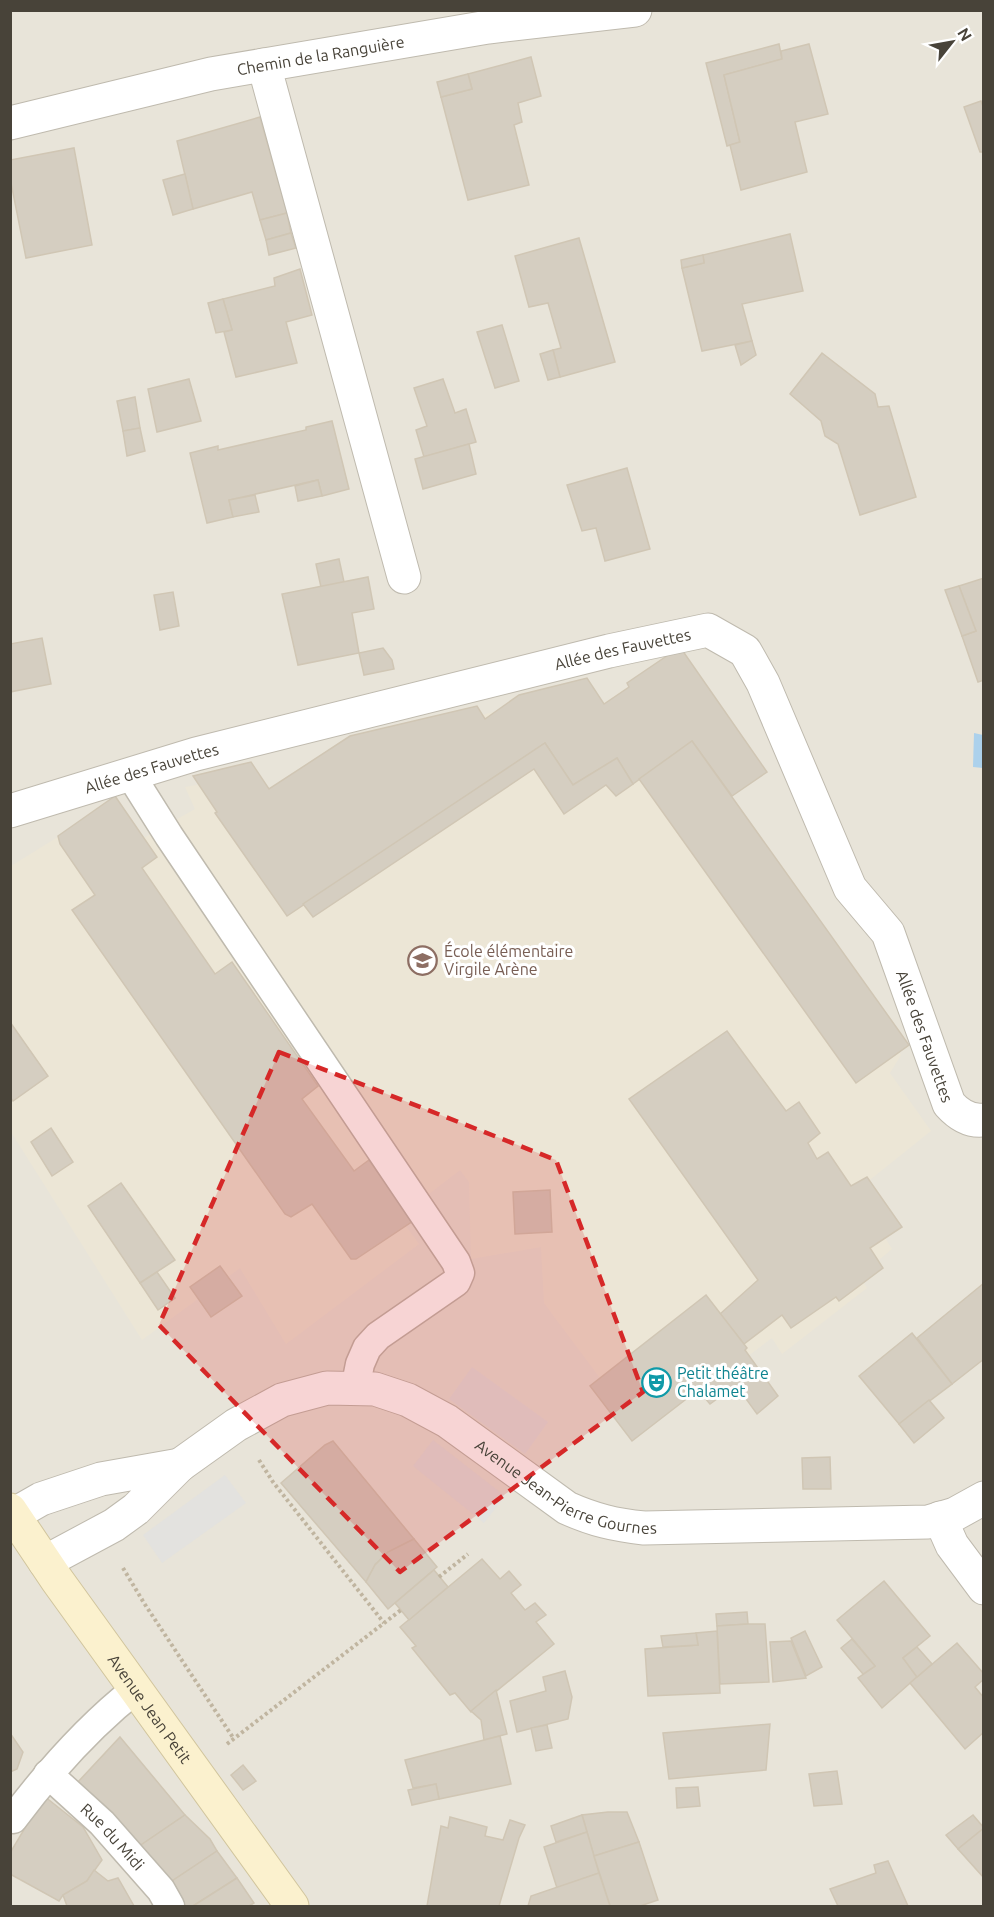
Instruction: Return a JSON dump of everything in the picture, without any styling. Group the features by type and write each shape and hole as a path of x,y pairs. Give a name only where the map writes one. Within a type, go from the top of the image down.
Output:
{"street":[{"name":"Chemin de la Ranguière","path":"10,123 211,74 488,27 635,10"},
{"path":"264,65 404,577"},
{"name":"Allée des Fauvettes","path":"10,811 196,754 609,651 708,630 745,651 764,682 850,888 888,933 949,1104 960,1116 984,1120"},
{"name":"Avenue Jean-Pierre Gournes","path":"45,1562 114,1525 135,1509 180,1465 236,1425 282,1400 327,1388 375,1389 408,1400 447,1421 567,1508 589,1518 614,1525 644,1528 928,1522 955,1514 984,1498"},
{"name":"Avenue Jean-Pierre Gournes","path":"12,1513 41,1499 101,1479 180,1465"},
{"name":"Avenue Jean Petit","path":"12,1513 292,1906"},
{"path":"940,1518 952,1545 984,1588"}],"lane":[{"path":"130,774 169,836 456,1262 460,1273 456,1282 378,1336 368,1348 360,1364 355,1389"},
{"path":"13,1819 48,1774 105,1714 136,1689"},
{"name":"Rue du Midi","path":"48,1774 102,1823 161,1890 170,1906"}],"path":[{"path":"257,1458 273,1482 384,1623"},
{"path":"439,1577 468,1554"},
{"path":"133,1585 234,1739"},
{"path":"226,1745 401,1610"}],"highlighted area":[{"path":"279,1052 556,1160 643,1392 400,1572 159,1325"}],"shaded area":[{"path":"11,11 983,11 983,1906 11,1906"},
{"name":"École élémentaire Virgile Arène","path":"671,657 754,777 725,801 901,1055 890,1073 931,1131 856,1191 892,1249 860,1276 867,1288 782,1354 772,1338 744,1359 603,1382 544,1303 541,1247 471,1259 469,1182 460,1170 399,1217 419,1244 286,1344 240,1268 142,1340 11,1132 11,866 108,806 133,844 195,809 185,787 245,776 267,800 347,748 580,691 594,710"},
{"path":"472,1367 548,1422 525,1454 449,1399"},
{"path":"433,1440 505,1496 484,1523 413,1466"},
{"path":"225,1475 246,1503 162,1563 143,1535"}],"water":[{"path":"974,733 983,735 983,768 973,767"}],"building":[{"path":"779,44 782,59 724,75 740,142 727,146 706,63"},
{"path":"809,44 828,114 795,122 807,172 741,190 730,145 740,142 724,75 782,59 781,51"},
{"path":"531,57 541,96 518,103 522,122 514,125 529,185 468,200 441,97 472,89 468,74"},
{"path":"468,74 472,89 441,97 437,82"},
{"path":"981,101 984,109 984,152 980,152 964,107"},
{"path":"260,117 287,213 260,220 252,192 193,209 177,141"},
{"path":"74,148 92,245 26,258 10,178 10,160"},
{"path":"185,174 193,209 173,215 163,180"},
{"path":"287,213 291,233 266,240 260,220"},
{"path":"291,233 296,248 269,255 266,240"},
{"path":"790,234 803,291 742,304 752,341 702,351 682,268 704,263 703,255"},
{"path":"579,238 615,362 560,377 553,350 561,348 548,303 529,307 515,256"},
{"path":"703,255 704,263 682,268 681,260"},
{"path":"300,269 312,315 286,322 297,363 236,377 224,332 232,330 223,299 275,286 274,278"},
{"path":"223,299 232,330 216,333 208,303"},
{"path":"502,325 519,381 495,388 477,332"},
{"path":"752,341 756,355 741,365 735,345"},
{"path":"553,350 560,377 548,380 540,354"},
{"path":"822,353 875,394 878,407 889,406 916,497 860,515 838,444 825,436 821,421 790,394"},
{"path":"189,379 201,421 157,432 148,389"},
{"path":"443,379 455,413 466,409 476,442 424,457 416,430 427,426 414,388"},
{"path":"135,397 140,428 123,431 117,401"},
{"path":"332,421 349,489 322,496 318,480 229,500 233,517 207,523 190,453 218,446 218,450 306,430 306,427"},
{"path":"140,428 145,451 127,456 123,431"},
{"path":"469,444 476,474 423,489 415,459"},
{"path":"627,468 650,549 605,561 596,528 582,531 567,485"},
{"path":"318,480 322,496 298,501 295,486"},
{"path":"255,495 259,512 233,517 229,500"},
{"path":"339,559 344,582 321,587 316,564"},
{"path":"368,577 374,609 352,613 359,653 298,665 282,594"},
{"path":"984,578 984,680 978,682 962,636 976,631 959,586"},
{"path":"959,586 976,631 962,636 945,590"},
{"path":"173,592 179,626 160,630 154,595"},
{"path":"42,638 51,684 10,692 10,644"},
{"path":"680,647 767,772 732,796 692,741 633,784 617,758 573,785 545,743 287,916 215,813 217,812 193,776 251,762 269,789 350,736 477,706 485,719 519,695 587,678 604,704 629,687 627,683"},
{"path":"383,648 392,660 394,669 364,675 359,653"},
{"path":"692,741 909,1045 856,1083 639,779"},
{"path":"545,743 573,785 617,758 633,784 616,796 606,785 564,814 534,769 313,917 303,904"},
{"path":"115,796 157,857 142,868 215,974 232,962 318,1086 302,1099 354,1171 369,1160 413,1221 356,1259 351,1259 312,1204 291,1217 285,1214 72,910 95,895 60,844 58,836"},
{"path":"10,1022 48,1076 13,1101 10,1097"},
{"path":"727,1031 786,1111 799,1102 820,1133 808,1143 817,1159 828,1152 851,1186 867,1177 902,1227 870,1248 883,1268 839,1301 836,1297 791,1328 782,1315 744,1344 720,1314 758,1280 629,1099"},
{"path":"51,1128 73,1162 52,1176 31,1142"},
{"path":"121,1183 175,1260 140,1283 88,1206"},
{"path":"550,1190 552,1232 515,1234 513,1192"},
{"path":"220,1266 242,1296 211,1317 190,1287"},
{"path":"157,1272 175,1298 158,1310 140,1283"},
{"path":"984,1283 984,1359 952,1384 917,1338"},
{"path":"706,1295 747,1348 745,1350 778,1396 757,1414 736,1385 710,1404 698,1390 632,1441 590,1386"},
{"path":"912,1333 952,1384 899,1424 859,1376"},
{"path":"929,1400 944,1418 914,1443 899,1424"},
{"path":"333,1441 414,1539 388,1552 375,1565 366,1582 281,1483 325,1445"},
{"path":"830,1457 831,1489 803,1489 802,1458"},
{"path":"414,1539 437,1567 388,1609 366,1582 375,1565 388,1552"},
{"path":"482,1559 500,1579 509,1571 521,1585 511,1593 525,1610 535,1603 546,1615 536,1622 554,1644 471,1712 455,1693 450,1695 412,1648 416,1646 400,1627"},
{"path":"434,1570 448,1587 409,1620 395,1603"},
{"path":"884,1581 930,1636 903,1658 917,1677 882,1708 858,1678 875,1666 837,1620"},
{"path":"747,1612 748,1624 717,1626 716,1614"},
{"path":"765,1624 769,1682 720,1684 717,1626"},
{"path":"717,1631 720,1693 648,1696 645,1649 698,1645 696,1633"},
{"path":"805,1631 822,1667 806,1676 791,1638"},
{"path":"696,1633 698,1645 663,1647 661,1636"},
{"path":"852,1639 875,1666 863,1674 841,1648"},
{"path":"791,1641 806,1678 773,1682 770,1642"},
{"path":"957,1643 984,1674 984,1679 975,1687 984,1698 984,1732 965,1749 910,1683"},
{"path":"917,1647 932,1664 917,1677 903,1658"},
{"path":"565,1671 572,1697 568,1719 517,1732 510,1701 546,1691 543,1677"},
{"path":"496,1690 507,1734 484,1740 481,1720 471,1711"},
{"path":"770,1724 766,1770 669,1779 663,1733"},
{"path":"547,1725 552,1748 536,1751 531,1728"},
{"path":"10,1733 23,1752 17,1769 10,1772"},
{"path":"500,1736 511,1784 439,1799 436,1784 413,1788 405,1760"},
{"path":"120,1737 185,1815 135,1849 77,1783"},
{"path":"243,1765 256,1781 243,1790 231,1775"},
{"path":"837,1771 842,1804 814,1806 809,1774"},
{"path":"436,1784 439,1799 412,1805 408,1790"},
{"path":"698,1787 700,1806 677,1808 676,1788"},
{"path":"44,1796 83,1827 102,1860 87,1881 63,1895 59,1901 10,1874 10,1853"},
{"path":"627,1812 639,1842 594,1856 582,1815"},
{"path":"185,1815 210,1839 217,1851 169,1883 135,1849"},
{"path":"582,1815 587,1832 556,1842 551,1826"},
{"path":"973,1815 984,1828 958,1849 946,1835"},
{"path":"450,1817 487,1827 485,1836 503,1840 510,1820 525,1825 499,1906 427,1906 441,1826 448,1828"},
{"path":"984,1828 984,1878 958,1849"},
{"path":"587,1832 599,1873 557,1888 544,1847"},
{"path":"639,1842 658,1900 640,1906 610,1906 594,1856"},
{"path":"217,1851 237,1878 193,1906 184,1906 169,1883"},
{"path":"888,1861 908,1906 838,1906 830,1889 876,1873 874,1865"},
{"path":"94,1870 108,1881 118,1878 134,1906 67,1906 63,1895 87,1881"},
{"path":"599,1873 610,1906 528,1906 531,1896"},
{"path":"237,1878 254,1903 249,1906 193,1906"}],"place":[{"name":"École élémentaire Virgile Arène","path":"423,960"},
{"name":"Petit théâtre Chalamet","path":"656,1382"}]}
